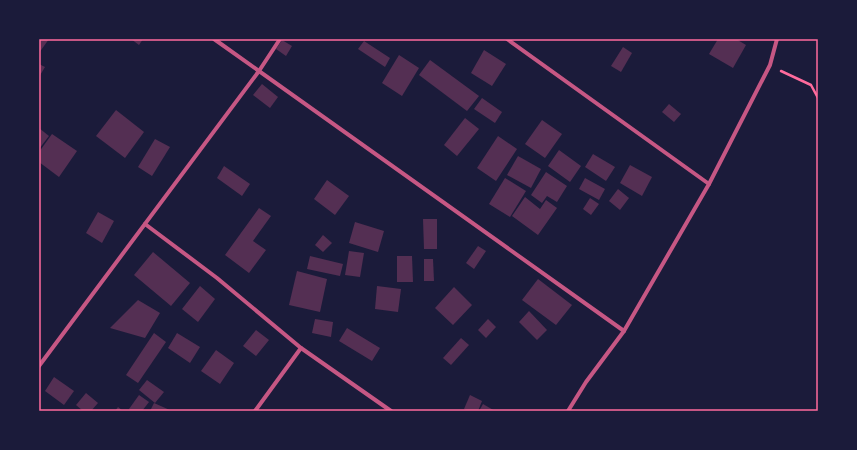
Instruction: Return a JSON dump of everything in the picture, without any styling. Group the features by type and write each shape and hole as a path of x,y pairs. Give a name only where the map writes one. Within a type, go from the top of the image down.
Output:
{"street":[{"path":"214,39 624,331"},
{"path":"39,366 260,71 280,39"},
{"path":"507,39 709,184"},
{"path":"568,411 586,382 624,331 709,184 770,65 777,39"},
{"path":"145,224 217,278 301,348 391,411"},
{"path":"255,411 301,348"}],"path":[{"path":"770,65 811,85 818,98"}],"building":[{"path":"39,39 49,39 39,53"},
{"path":"131,39 143,39 139,45"},
{"path":"718,39 736,39 746,45 733,68 709,54"},
{"path":"282,40 292,46 286,56 276,49"},
{"path":"364,41 390,58 385,67 358,49"},
{"path":"623,47 632,53 621,72 611,66"},
{"path":"484,50 506,64 492,86 471,73"},
{"path":"399,55 419,68 402,96 382,83"},
{"path":"430,60 479,96 467,111 419,75"},
{"path":"39,64 45,67 39,77"},
{"path":"262,84 278,97 270,108 253,95"},
{"path":"482,98 502,112 495,123 474,109"},
{"path":"669,104 681,114 674,122 662,112"},
{"path":"116,110 144,132 125,158 96,136"},
{"path":"465,118 479,129 457,156 444,145"},
{"path":"542,120 562,134 545,158 525,144"},
{"path":"39,128 49,136 39,149"},
{"path":"52,134 77,151 59,177 39,162 39,152"},
{"path":"498,136 517,149 496,181 477,168"},
{"path":"155,139 170,147 152,176 138,167"},
{"path":"559,150 581,166 570,182 548,166"},
{"path":"593,154 615,167 606,181 585,167"},
{"path":"518,156 541,169 531,188 507,175"},
{"path":"630,165 652,177 642,196 620,183"},
{"path":"224,166 250,184 242,196 217,178"},
{"path":"546,172 567,186 557,202 547,196 542,203 531,195"},
{"path":"505,178 526,191 510,217 489,204"},
{"path":"585,178 605,189 599,200 579,189"},
{"path":"327,180 349,196 335,215 314,199"},
{"path":"618,189 629,198 620,210 609,201"},
{"path":"525,197 540,209 546,200 557,208 538,235 512,216"},
{"path":"590,198 599,204 591,215 583,209"},
{"path":"259,208 271,216 253,241 266,250 249,273 225,255"},
{"path":"98,212 114,221 102,243 86,233"},
{"path":"423,219 437,219 437,249 424,249"},
{"path":"355,222 384,231 378,252 349,243"},
{"path":"323,235 332,243 323,252 315,245"},
{"path":"478,246 486,251 474,269 466,263"},
{"path":"349,251 364,253 360,277 345,275"},
{"path":"153,252 190,283 171,306 134,275"},
{"path":"310,256 343,264 340,276 307,269"},
{"path":"397,256 412,256 413,282 397,282"},
{"path":"424,259 433,259 434,281 424,281"},
{"path":"297,271 327,279 320,312 289,305"},
{"path":"538,279 572,305 556,325 522,300"},
{"path":"200,286 215,299 198,322 182,309"},
{"path":"377,286 401,289 398,312 375,309"},
{"path":"454,287 472,305 453,325 435,308"},
{"path":"138,300 160,313 145,338 110,328"},
{"path":"529,311 547,330 537,340 519,322"},
{"path":"315,319 333,322 331,337 312,333"},
{"path":"488,319 496,327 486,338 478,330"},
{"path":"347,328 380,348 372,361 339,341"},
{"path":"256,330 269,340 256,356 243,346"},
{"path":"154,333 166,342 138,383 126,375"},
{"path":"177,333 200,347 190,363 168,348"},
{"path":"461,338 469,345 451,365 443,358"},
{"path":"216,350 234,363 220,384 201,371"},
{"path":"54,377 74,391 64,405 45,391"},
{"path":"147,380 164,392 155,403 139,390"},
{"path":"86,393 98,403 91,411 83,411 76,405"},
{"path":"139,395 149,402 142,411 131,411 129,409"},
{"path":"470,395 482,401 478,411 468,411 464,409"},
{"path":"154,403 172,411 150,411"},
{"path":"483,404 495,411 479,411"},
{"path":"118,407 123,411 115,411"}]}
